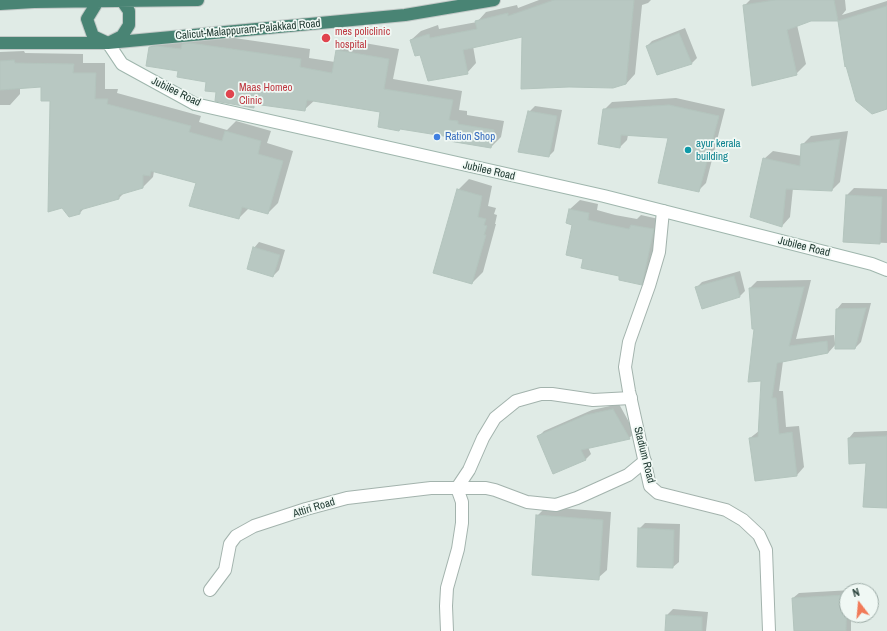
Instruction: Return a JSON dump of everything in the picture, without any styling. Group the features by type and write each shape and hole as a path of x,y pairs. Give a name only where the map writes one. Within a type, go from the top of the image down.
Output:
{"highway":[{"path":"0,4 34,1 198,0"},
{"name":"Calicut-Malappuram-Palakkad Road","path":"0,43 108,43 405,15 494,0"},
{"path":"98,1 87,20 93,36 108,43 122,36 129,25 129,11 122,1"}],"street":[{"name":"Jubilee Road","path":"108,43 122,64 195,104 604,196 872,264 887,270"},
{"name":"Stadium Road","path":"663,211 659,252 628,348 625,367 650,486 658,493 726,510 743,520 759,535 766,550 768,631"},
{"path":"447,631 447,588 458,549 462,523 462,502 457,488 469,470 483,438 495,418 516,401 541,394 552,394 593,400 631,398"},
{"name":"Attiri Road","path":"210,590 225,570 230,544 236,536 254,526 306,509 347,498 431,488 486,488 527,502 556,505 577,498 628,475 645,462"}],"building":[{"path":"554,0 634,0 626,84 613,88 569,87 521,89 522,37 463,50 468,74 428,81 420,55 415,56 410,40 429,34 430,38 477,29 475,21 508,13 508,16"},
{"path":"775,0 834,0 838,21 811,21 787,30 797,75 752,86 743,5"},
{"path":"887,6 887,109 872,114 856,101 846,66 845,67 838,21"},
{"path":"679,33 692,64 657,75 646,46"},
{"path":"190,43 301,59 300,67 332,73 336,50 389,59 384,89 453,100 449,120 458,121 458,124 494,130 491,148 449,141 450,137 378,127 380,112 307,100 305,111 254,104 254,108 215,101 216,92 205,91 206,82 177,77 178,71 146,66 149,47 157,46 181,49 182,44"},
{"path":"14,60 15,63 74,64 73,73 96,73 95,99 108,99 107,104 191,126 189,132 222,141 225,131 261,141 258,154 283,161 268,214 242,207 239,219 189,206 196,183 151,171 150,176 143,175 143,188 119,195 119,199 80,210 80,214 69,217 62,208 48,212 50,101 41,101 41,87 0,90 0,61"},
{"path":"669,105 719,116 699,192 658,183 668,138 621,135 620,148 598,144 603,109"},
{"path":"528,111 557,116 549,157 518,152"},
{"path":"840,139 832,191 786,189 782,227 750,217 763,158 800,166 801,144"},
{"path":"457,189 482,196 478,217 486,219 484,225 487,226 484,235 486,235 472,284 433,273"},
{"path":"846,195 882,197 880,244 843,242"},
{"path":"569,209 589,213 588,220 605,224 629,229 631,225 654,229 642,285 619,280 619,276 581,268 583,259 566,255 572,225 566,223"},
{"path":"253,247 280,255 273,277 247,269"},
{"path":"734,276 740,297 702,309 695,287"},
{"path":"804,287 789,346 827,341 828,353 777,363 772,398 776,398 779,434 792,432 797,476 755,481 749,438 758,437 761,381 748,382 754,329 752,329 749,288"},
{"path":"866,308 855,349 835,349 836,309"},
{"path":"613,409 630,439 581,450 586,460 553,474 537,436 586,415"},
{"path":"887,436 887,508 863,507 866,463 849,464 848,438"},
{"path":"536,515 603,520 599,580 532,575"},
{"path":"638,528 674,530 673,568 637,567"},
{"path":"839,595 839,623 846,623 846,631 794,631 792,598"},
{"path":"666,615 702,617 702,631 665,631"}],"place":[{"name":"mes policlinic hospital","path":"326,38"},
{"name":"Maas Homeo Clinic","path":"230,94"},
{"name":"Ration Shop","path":"437,137"},
{"name":"ayur kerala building","path":"688,150"}]}
